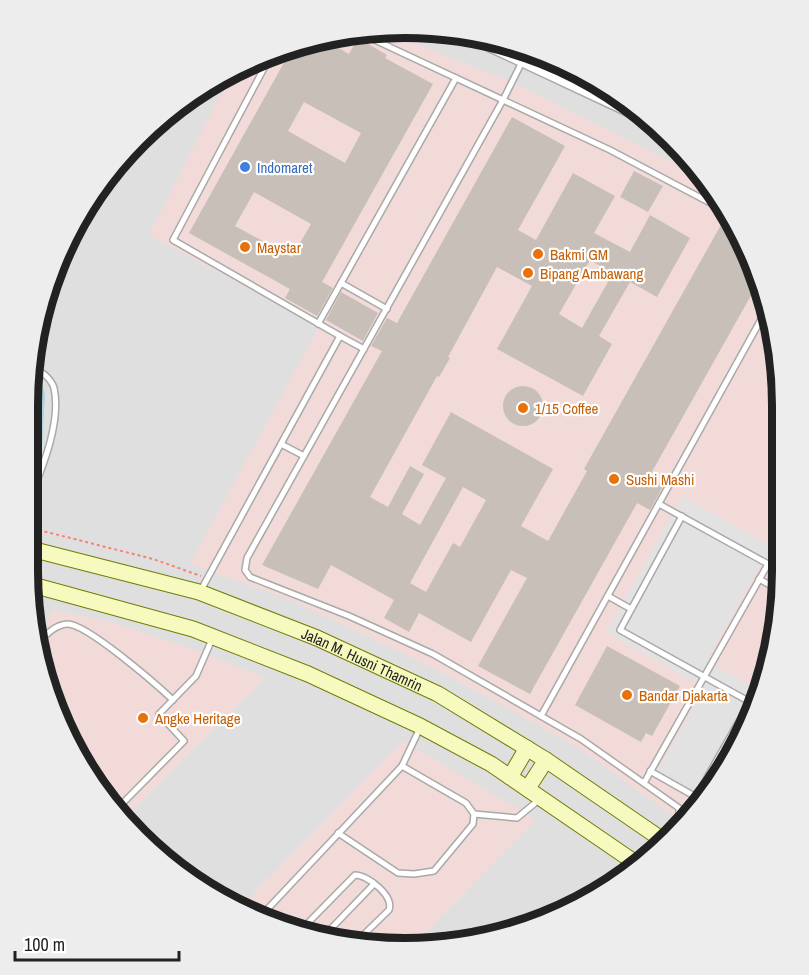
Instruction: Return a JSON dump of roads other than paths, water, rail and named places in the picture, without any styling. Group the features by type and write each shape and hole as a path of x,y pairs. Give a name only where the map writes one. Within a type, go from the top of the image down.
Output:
{"main road":[{"name":"Jalan M. Husni Thamrin","path":"38,551 200,592 318,638 438,694 546,760 657,836"},
{"path":"38,586 193,629 308,674 420,726 491,764 631,859"},
{"path":"510,777 526,748"},
{"path":"528,788 546,760"}],"street":[{"path":"499,50 618,106"}],"lane":[{"path":"373,39 610,150 712,204"},
{"path":"522,60 503,100 247,558 245,570 250,577 349,616 433,654 581,739 679,808 679,813"},
{"path":"266,64 172,240 364,349"},
{"path":"318,324 456,78"},
{"path":"341,283 387,309"},
{"path":"541,716 761,319"},
{"path":"200,592 340,336"},
{"path":"38,477 51,442 55,406 54,386 39,370"},
{"path":"281,444 304,456"},
{"path":"644,783 768,564 659,504"},
{"path":"682,516 620,630 748,701"},
{"path":"759,579 771,586"},
{"path":"608,596 632,609"},
{"path":"44,637 52,630 69,624 87,631 155,683 173,700"},
{"path":"122,804 184,741 159,714 196,676 213,637"},
{"path":"705,781 740,719"},
{"path":"266,911 402,766 420,726"},
{"path":"338,833 398,873 414,874 434,871 473,824 474,814 466,803 402,766"},
{"path":"651,771 694,796"},
{"path":"474,814 517,819 542,797"},
{"path":"307,924 355,875 365,876 389,899 391,905 389,910 363,935"},
{"path":"330,929 374,884"}],"water":[{"path":"38,384 43,387 45,395 42,449 38,459"}],"place":[{"name":"Indomaret","path":"245,167"},
{"name":"Maystar","path":"245,247"},
{"name":"Bakmi GM","path":"538,254"},
{"name":"Bipang Ambawang","path":"528,273"},
{"name":"1/15 Coffee","path":"523,408"},
{"name":"Sushi Mashi","path":"614,479"},
{"name":"Bandar Djakarta","path":"627,695"},
{"name":"Angke Heritage","path":"143,718"}]}
